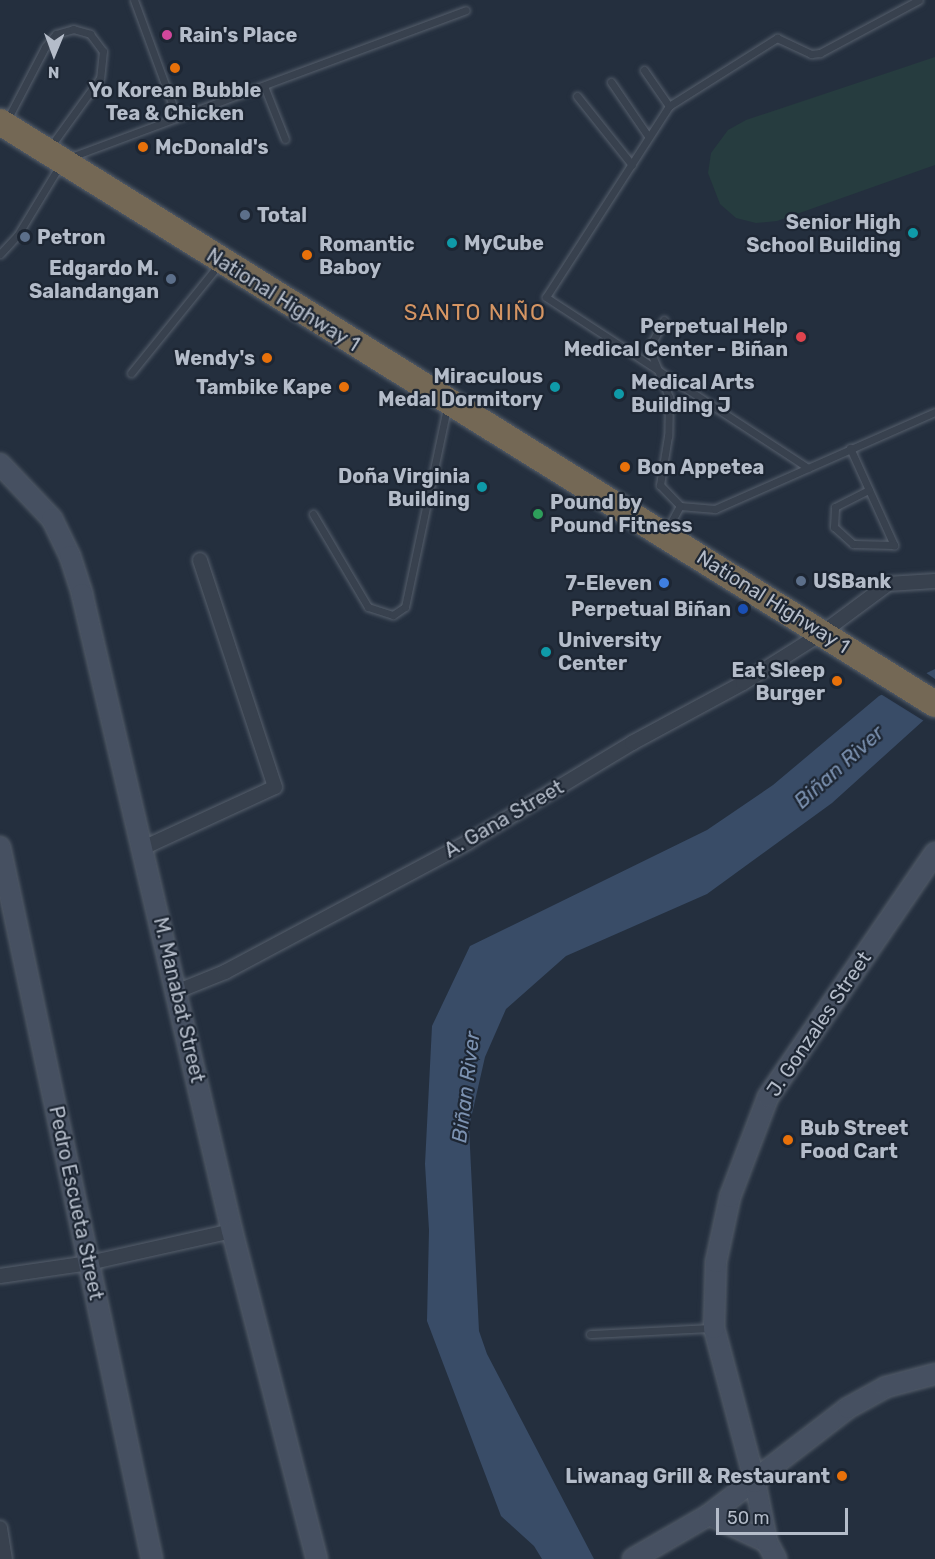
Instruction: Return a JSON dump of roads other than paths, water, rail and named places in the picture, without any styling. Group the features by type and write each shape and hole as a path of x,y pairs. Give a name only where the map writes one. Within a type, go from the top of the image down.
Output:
{"highway":[{"name":"National Highway 1","path":"1,126 54,156 935,704"}],"street":[{"name":"M. Manabat Street","path":"0,464 42,505 70,556 178,991 232,1231 317,1559"},
{"path":"143,848 275,787 200,560"},
{"name":"A. Gana Street","path":"178,991 225,972 468,842 822,633 888,584 935,581"},
{"name":"Pedro Escueta Street","path":"0,847 152,1559"},
{"name":"J. Gonzales Street","path":"771,1550 714,1328 717,1262 730,1197 768,1096 935,853"},
{"path":"0,1276 89,1263 232,1231"},
{"path":"633,1559 709,1515 755,1482 848,1408 886,1387 935,1374"},
{"path":"709,1515 771,1550"},
{"path":"0,1528 5,1559"}],"lane":[{"path":"134,0 177,117"},
{"path":"808,468 546,297 669,106 777,38 811,54 820,53 919,0"},
{"path":"54,156 177,117 466,10"},
{"path":"0,255 17,236 54,156 100,78 103,51 90,34 73,29 56,34 45,47 1,126"},
{"path":"644,69 669,106"},
{"path":"611,82 648,136"},
{"path":"264,86 285,139"},
{"path":"578,96 632,165"},
{"path":"131,373 221,261"},
{"path":"664,320 649,348 661,372 669,397 670,420 660,485 680,506 715,509 935,412"},
{"path":"313,514 368,607 393,615 405,607 448,402"},
{"path":"850,448 894,545 853,544 834,527 835,507 869,490"},
{"path":"664,535 680,506"},
{"path":"590,1334 714,1328"}],"water":[{"name":"Biñan River","path":"935,669 935,710 832,803 707,894 566,956 506,1009 485,1057 469,1127 479,1331 487,1354 594,1559 542,1559 534,1546 501,1516 427,1321 429,1230 425,1164 432,1026 470,946 707,830 773,785 879,696"}],"place":[{"name":"Rain's Place","path":"167,35"},
{"name":"Yo Korean Bubble Tea & Chicken","path":"175,68"},
{"name":"McDonald's","path":"143,147"},
{"name":"Total","path":"245,215"},
{"name":"Senior High School Building","path":"913,233"},
{"name":"Petron","path":"25,237"},
{"name":"MyCube","path":"452,243"},
{"name":"Romantic Baboy","path":"307,255"},
{"name":"Edgardo M. Salandangan","path":"171,279"},
{"name":"Perpetual Help Medical Center - Biñan","path":"801,337"},
{"name":"Wendy's","path":"267,358"},
{"name":"Tambike Kape","path":"344,387"},
{"name":"Miraculous Medal Dormitory","path":"555,387"},
{"name":"Medical Arts Building J","path":"619,394"},
{"name":"Bon Appetea","path":"625,467"},
{"name":"Doña Virginia Building","path":"482,487"},
{"name":"Pound by Pound Fitness","path":"538,514"},
{"name":"USBank","path":"801,581"},
{"name":"7-Eleven","path":"664,583"},
{"name":"Perpetual Biñan","path":"743,609"},
{"name":"University Center","path":"546,652"},
{"name":"Eat Sleep Burger","path":"837,681"},
{"name":"Bub Street Food Cart","path":"788,1140"},
{"name":"Liwanag Grill & Restaurant","path":"842,1476"}],"district":[{"name":"SANTO NIÑO","path":"475,313"}]}
